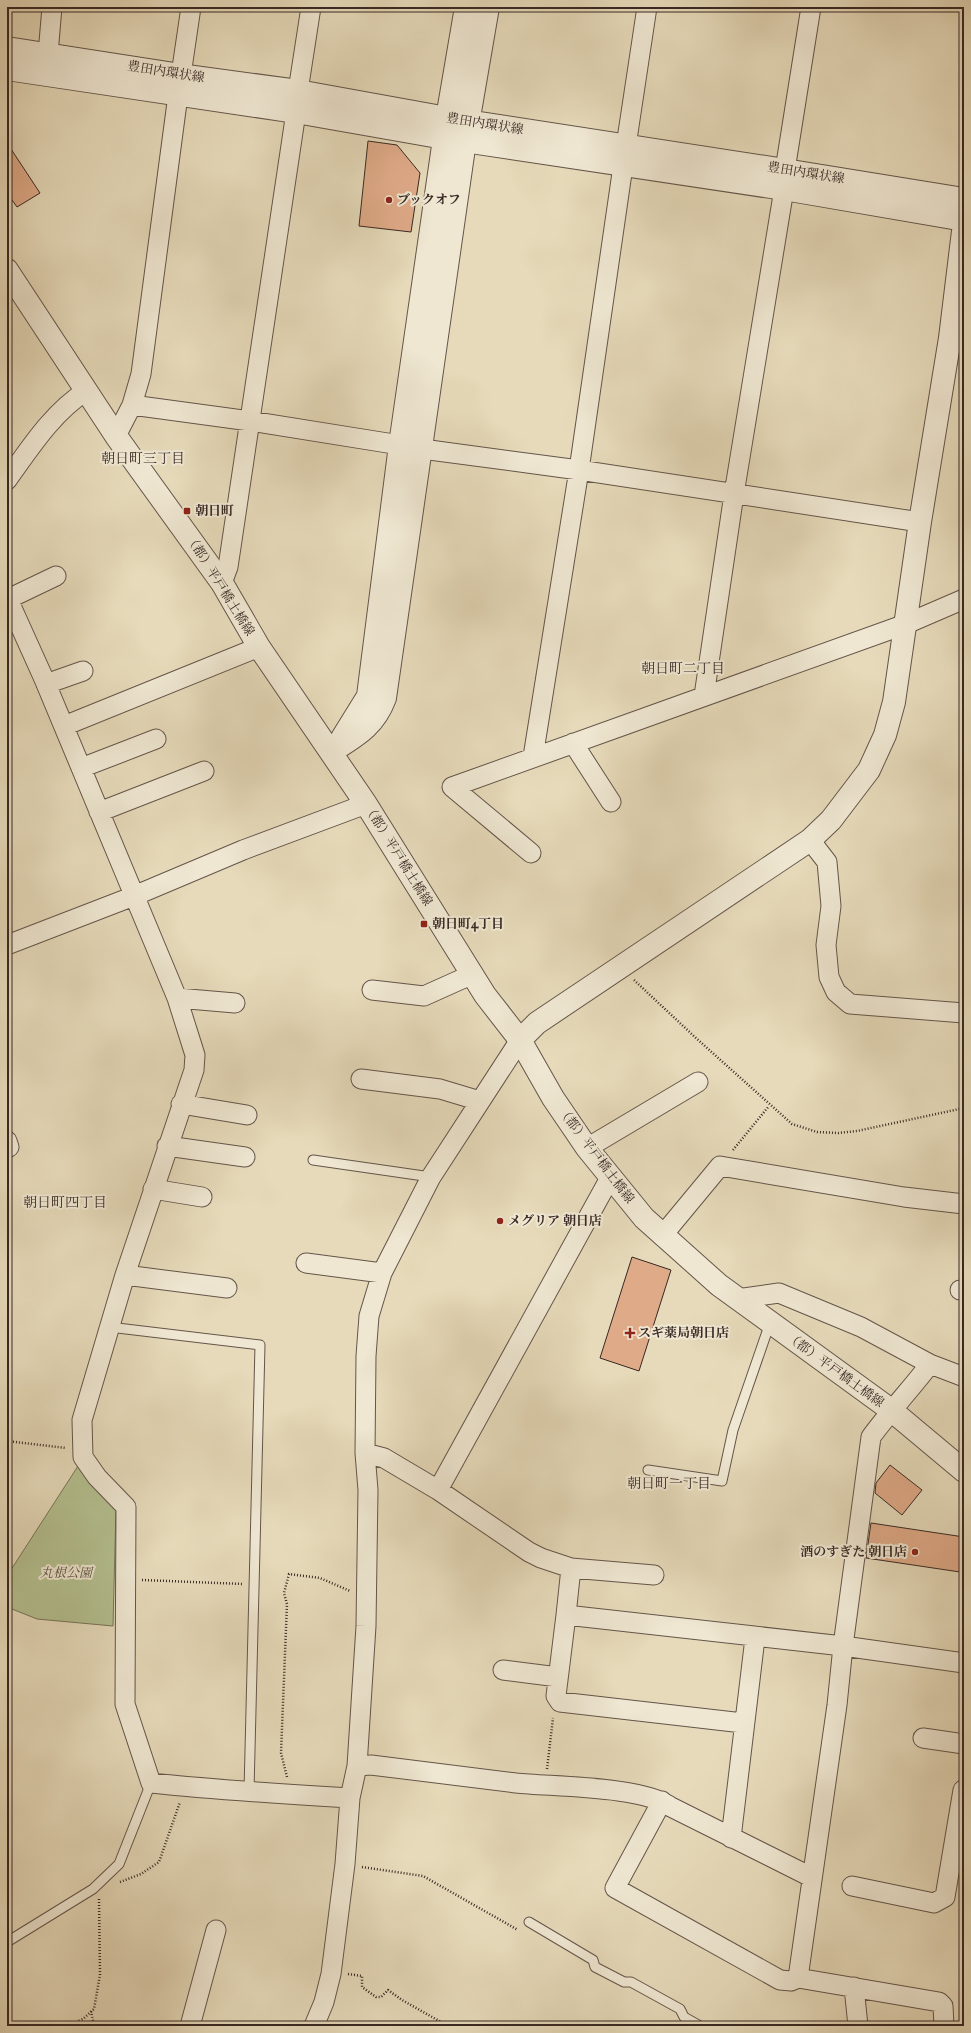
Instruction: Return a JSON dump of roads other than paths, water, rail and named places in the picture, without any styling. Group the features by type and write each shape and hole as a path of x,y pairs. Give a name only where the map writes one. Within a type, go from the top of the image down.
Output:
{"street":[{"path":"48,54 52,7"},
{"path":"116,436 132,405 141,374 179,85 191,7"},
{"path":"222,583 228,567 311,7"},
{"path":"331,752 352,724 368,696 400,445 446,128 466,7"},
{"path":"331,752 362,732 380,713 386,698 467,131 488,7"},
{"path":"533,757 579,470 647,7"},
{"path":"704,696 734,494 785,180 811,7"},
{"name":"豊田内環状線","path":"7,48 48,54 179,85"},
{"name":"豊田内環状線","path":"7,69 179,85 297,101 446,128 785,180 964,199"},
{"name":"豊田内環状線","path":"785,180 964,220"},
{"path":"314,2026 324,2002 331,1974 345,1864 350,1798 357,1766 367,1598 368,1490 365,1453 366,1356 369,1316 382,1273 431,1177 520,1040 537,1023 810,840 831,820 847,801 869,770 878,754 894,702 920,522 950,338 964,223"},
{"name":"（都）平戸橋土橋線","path":"7,270 116,436 222,583 259,647 366,804 485,995 520,1040 553,1098 587,1148 644,1218 662,1236 719,1285 891,1410 964,1470"},
{"path":"7,480 38,438 69,402 86,391"},
{"path":"132,405 250,421 400,445"},
{"path":"422,450 579,470 920,522"},
{"path":"56,576 8,598 64,726 177,998 195,1055 194,1070 181,1104 125,1275 82,1420 82,1457 97,1477 126,1507 125,1704 151,1783 212,1790 350,1798"},
{"path":"531,853 452,787 906,624 964,599"},
{"path":"64,726 259,647"},
{"path":"46,684 83,671"},
{"path":"81,768 156,739"},
{"path":"573,743 611,802"},
{"path":"99,812 204,771"},
{"path":"7,945 134,896 243,850 366,804"},
{"path":"810,840 826,862 831,906 826,945 829,977 836,992 850,1004 964,1013"},
{"path":"372,990 424,996 473,974"},
{"path":"177,998 235,1003"},
{"path":"361,1079 440,1089 480,1101"},
{"path":"587,1148 698,1082"},
{"path":"181,1104 247,1115"},
{"path":"7,1141 9,1147 7,1148"},
{"path":"167,1146 245,1157"},
{"path":"662,1236 720,1166 888,1195 964,1204"},
{"path":"438,1490 611,1176"},
{"path":"153,1189 202,1196"},
{"path":"306,1264 382,1273"},
{"path":"125,1275 227,1288"},
{"path":"737,1299 779,1293 861,1327 930,1364 964,1377"},
{"path":"798,1978 811,1878 837,1705 842,1646 872,1437 891,1410 916,1383 930,1364"},
{"path":"365,1453 384,1458 438,1490 529,1552 542,1558 571,1568 654,1575"},
{"path":"571,1568 556,1696 560,1702 743,1723"},
{"path":"566,1615 755,1638 842,1646 964,1663"},
{"path":"731,1838 743,1723 755,1638"},
{"path":"502,1670 558,1677"},
{"path":"923,1738 964,1744"},
{"path":"357,1766 371,1765 546,1785 616,1791 662,1800 671,1807 811,1878"},
{"path":"852,1886 934,1903 946,1897 964,1787"},
{"path":"662,1800 615,1888 780,1980 790,1981 798,1978 940,2002 943,2006 944,2026"},
{"path":"190,2026 216,1930"},
{"path":"854,1987 858,2026"}],"lane":[{"path":"313,1160 431,1177"},
{"path":"648,1470 722,1481 733,1430 770,1323"},
{"path":"109,1327 260,1345 249,1791"},
{"path":"7,1942 93,1889 119,1864 151,1783"},
{"path":"529,1922 593,1960 595,1967 624,1982 631,1982 680,2009 684,2017 700,2026"}],"place":[{"name":"ブックオフ","path":"389,200"},
{"name":"朝日町","path":"187,511"},
{"name":"朝日町4丁目","path":"424,924"},
{"name":"メグリア 朝日店","path":"500,1221"},
{"name":"スギ薬局朝日店","path":"630,1333"},
{"name":"酒のすぎた 朝日店","path":"915,1552"}],"district":[{"name":"朝日町三丁目","path":"143,458"},
{"name":"朝日町二丁目","path":"683,668"},
{"name":"朝日町四丁目","path":"65,1202"},
{"name":"朝日町一丁目","path":"669,1483"}],"park label":[{"name":"丸根公園","path":"66,1573"}]}
